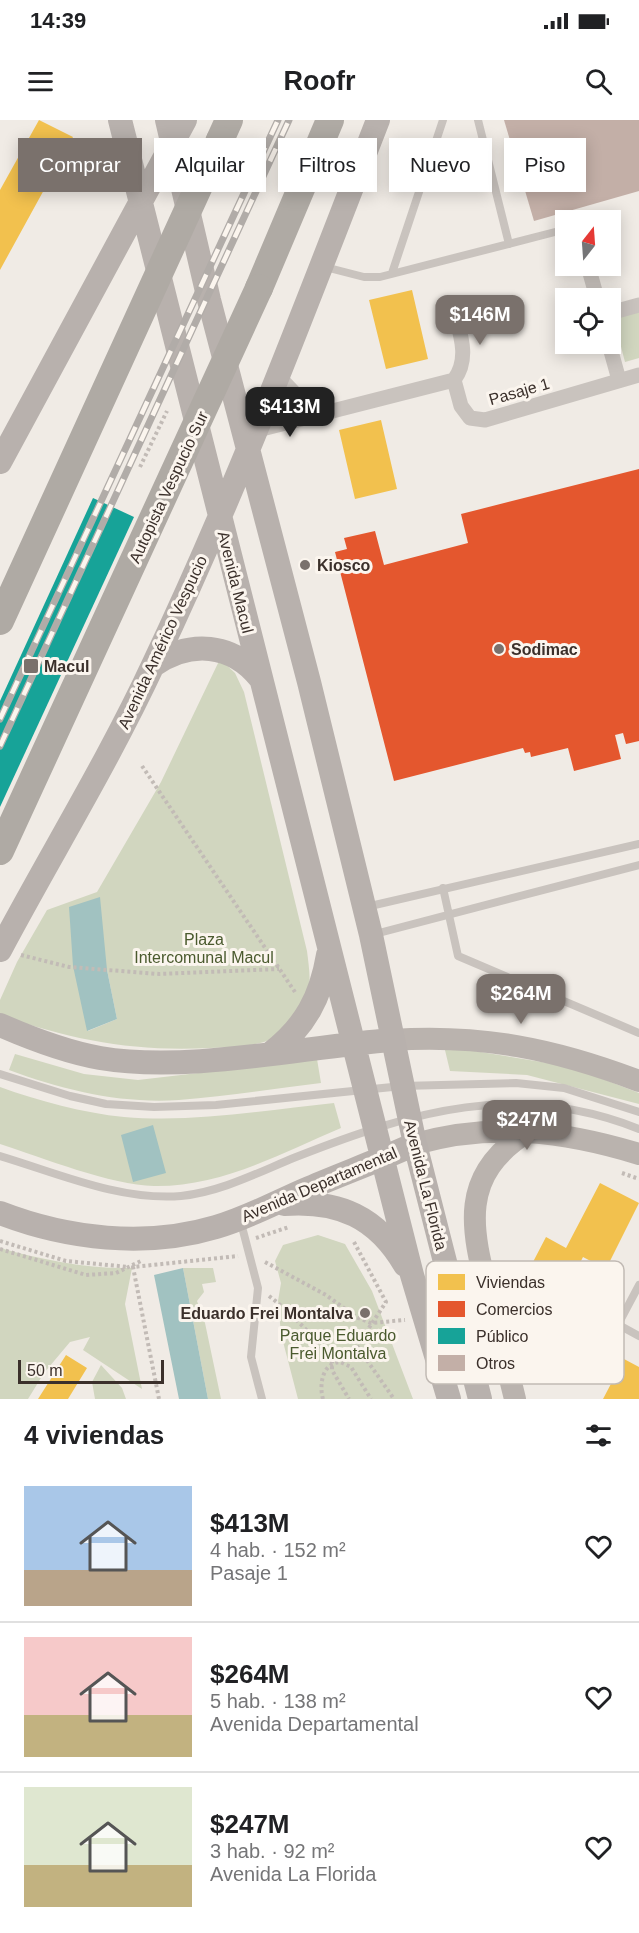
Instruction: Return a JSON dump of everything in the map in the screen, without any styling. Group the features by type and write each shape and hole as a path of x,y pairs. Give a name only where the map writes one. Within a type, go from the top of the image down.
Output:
{"highway":[{"name":"Autopista Vespucio Sur","path":"0,851 259,288 330,120"},
{"path":"0,621 225,130"}],"main road":[{"name":"Avenida Macul","path":"120,120 354,1043"},
{"path":"167,120 171,138"},
{"path":"176,138 185,120"},
{"name":"Avenida Américo Vespucio","path":"8,952 153,664 220,519 279,377 378,120"},
{"path":"0,462 154,181"},
{"path":"184,192 209,300 253,440 371,935 392,1040"},
{"path":"153,664 179,650 208,648 237,657 260,678"},
{"path":"271,1053 306,1019 321,987 329,947"},
{"path":"0,1025 53,1046 102,1058 146,1062 271,1053 392,1040 446,1038 500,1042 564,1055 638,1080"},
{"name":"Avenida La Florida","path":"392,1040 415,1144 445,1261"},
{"path":"354,1043 364,1090 426,1325"},
{"name":"Avenida Departamental","path":"0,1213 45,1228 104,1238 167,1236 216,1227 415,1144 481,1131 529,1131 589,1140 639,1154"},
{"name":"Avenida La Florida","path":"480,1261 474,1216 482,1183 492,1164 504,1150 529,1131"},
{"path":"267,1206 313,1203 346,1209 370,1224 389,1243 412,1275"},
{"path":"444,1384 449,1399"},
{"name":"Avenida La Florida","path":"476,1384 480,1399"},
{"name":"Avenida La Florida","path":"511,1384 515,1399"}],"street":[{"path":"253,440 315,415 454,380 464,356 453,305"},
{"path":"621,310 639,305"},
{"path":"612,354 619,380"},
{"name":"Pasaje 1","path":"454,380 461,406 470,418 485,420 639,375"},
{"path":"279,377 315,415"}],"lane":[{"path":"392,273 443,120"},
{"path":"478,120 509,244"},
{"path":"321,266 371,278 555,232"},
{"path":"364,907 639,844"},
{"path":"371,935 639,865"},
{"path":"443,888 458,956 639,1034"},
{"path":"0,1074 70,1096 106,1104 154,1107 216,1105 402,1086 516,1083 541,1085 586,1094 639,1112"},
{"path":"0,1156 124,1192 182,1196 216,1189 374,1127 409,1117 478,1104 537,1104 594,1114 639,1129"},
{"path":"240,1218 258,1287 251,1357 262,1399"},
{"path":"624,1312 639,1285"},
{"path":"624,1328 639,1336"}],"path":[{"path":"140,467 167,411"},
{"path":"142,766 304,1005 306,1019"},
{"path":"8,952 69,967 108,971 159,974 279,969"},
{"path":"0,1241 66,1261 133,1267 251,1254 326,1295 356,1317 371,1323 424,1319"},
{"path":"133,1267 159,1399"},
{"path":"258,1287 296,1317 321,1346 349,1399"},
{"path":"323,1399 322,1378 332,1364 340,1362 351,1367 371,1399"}],"green space":[{"path":"639,309 639,358 625,362 621,347 621,314"},
{"name":"Plaza Intercomunal Macul","path":"220,659 235,673 244,692 307,951 309,992 301,1010 281,1032 264,1042 251,1045 182,1049 103,1042 52,1031 0,1015 0,1000 17,962 47,910 97,892 161,782","holes":["107,970 117,1019 88,1031"]},
{"path":"444,1046 572,1067 639,1093 639,1104 527,1075 450,1071"},
{"path":"15,1054 84,1074 138,1080 317,1059 321,1083 179,1100 114,1098 50,1084 9,1070"},
{"path":"0,1087 46,1102 124,1117 203,1117 334,1103 341,1128 274,1158 227,1175 179,1185 137,1184 77,1170 0,1144"},
{"name":"Parque Eduardo Frei Montalva","path":"318,1235 345,1244 372,1291 413,1399 298,1399 281,1334 278,1301 281,1283 275,1261 283,1245"},
{"path":"0,1248 65,1263 132,1268 125,1304 142,1389 83,1350 90,1337 70,1342 44,1373 28,1399 0,1399"},
{"path":"183,1268 213,1268 216,1282 202,1284 204,1292 197,1301 205,1323 221,1399 208,1399"},
{"path":"101,1365 122,1388 126,1399 95,1399 92,1382"}],"water":[{"path":"100,897 107,970 117,1019 87,1031 73,966 69,907"},
{"path":"153,1125 166,1173 133,1182 121,1135"},
{"path":"183,1268 208,1399 179,1399 154,1275"}],"building: Viviendas":[{"path":"39,120 73,137 72,138 29,138"},
{"path":"18,158 18,192 43,192 0,270 0,190"},
{"path":"412,290 428,359 386,369 369,300"},
{"path":"381,420 397,489 355,499 339,430"},
{"path":"600,1183 639,1203 610,1261 591,1261 583,1257 581,1261 533,1261 546,1237 566,1248"},
{"path":"66,1355 87,1368 68,1399 38,1399"},
{"path":"624,1359 639,1367 639,1399 603,1399 611,1384 624,1384"}],"building: Comercios":[{"name":"Sodimac","path":"639,469 639,741 626,744 623,733 615,735 621,759 574,771 568,748 531,757 530,752 525,753 523,748 394,781 335,552 347,549 344,538 375,531 384,565 468,543 461,514"}],"building: Público":[{"path":"93,498 134,517 0,807 0,701"}],"building: Otros":[{"path":"504,120 639,120 639,191 572,210 555,210 555,215 534,221 525,192 586,192 586,138 509,138"}],"railway":[{"path":"0,719 278,120"},
{"path":"0,746 289,120"}],"place":[{"name":"Kiosco","path":"305,565"},
{"name":"Sodimac","path":"499,649"},
{"name":"Macul","path":"31,666"},
{"name":"Eduardo Frei Montalva","path":"365,1313"}]}
